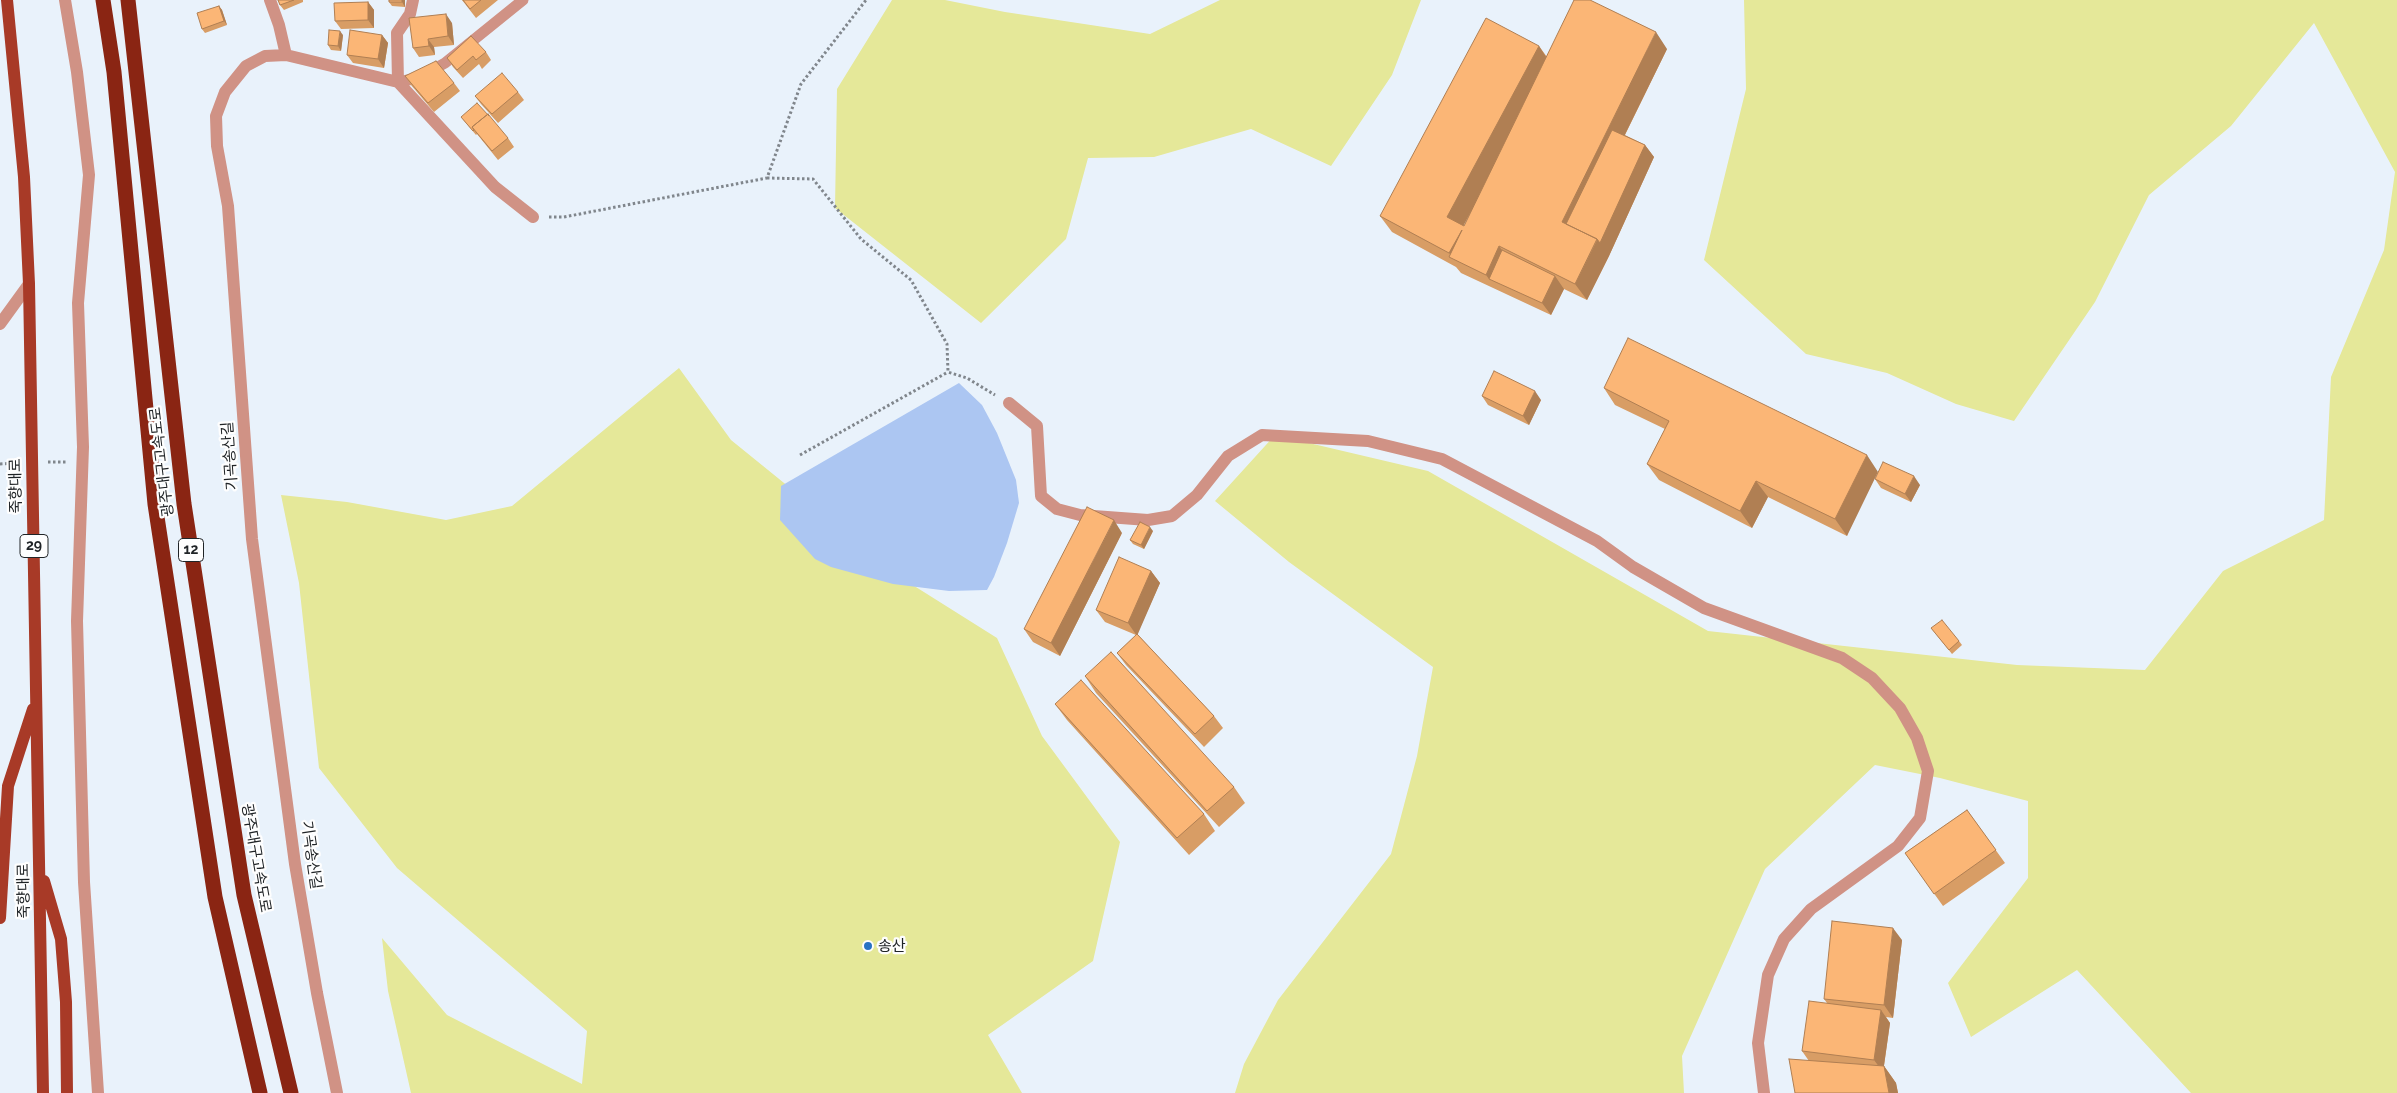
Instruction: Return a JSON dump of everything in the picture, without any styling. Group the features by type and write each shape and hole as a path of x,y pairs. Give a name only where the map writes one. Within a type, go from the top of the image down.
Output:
{"highway":[{"name":"광주대구고속도로","path":"103,0 114,72 155,504 215,896 260,1093"},
{"name":"광주대구고속도로","path":"128,0 184,504 244,895 292,1093"}],"main road":[{"name":"죽향대로","path":"6,0 24,177 29,284 43,1093"},
{"path":"0,918 8,786 36,699"},
{"path":"39,865 61,939 66,1002 67,1093"}],"street":[{"path":"65,0 77,72 89,175 78,303 82,447 76,621 84,882 98,1093"},
{"path":"270,0 279,25 286,55"},
{"path":"413,0 410,14 397,33 398,82 495,187 533,217"},
{"name":"기곡송산길","path":"337,1093 317,994 295,864 254,549 228,206 217,146 216,116 225,92 246,66 265,56 286,55 398,82"},
{"path":"0,324 29,284"},
{"path":"1009,403 1037,426 1041,496 1057,509 1080,515 1148,520 1172,516 1198,495 1228,456 1262,435 1368,441 1442,459 1597,541 1633,567 1704,608 1842,658 1872,678 1900,708 1917,738 1928,771 1920,818 1898,846 1811,909 1784,939 1768,975 1758,1043 1764,1093"}],"lane":[{"path":"398,82 418,78 445,63 523,0"}],"path":[{"path":"767,178 801,84 866,0"},
{"path":"533,217 564,217 767,178 813,179 861,239 911,280 947,344 948,372"},
{"path":"800,455 948,372 967,378 1009,403"}],"green space":[{"path":"892,0 945,0 1005,12 1150,34 1220,0 1421,0 1392,75 1331,166 1251,129 1154,157 1088,158 1066,239 981,323 835,208 837,89"},
{"path":"1744,0 2397,0 2397,1093 2191,1093 2077,970 1971,1037 1948,983 2028,878 2028,801 1940,778 1875,765 1765,869 1682,1056 1684,1093 1235,1093 1244,1064 1278,1000 1391,854 1417,756 1433,667 1289,562 1215,501 1275,435 1428,471 1708,631 2017,665 2145,670 2223,571 2324,520 2331,377 2384,250 2395,172 2314,23 2231,126 2149,195 2095,302 2014,421 1956,404 1887,373 1806,354 1704,260 1746,89"},
{"path":"679,368 731,440 900,577 997,638 1042,736 1120,842 1093,961 988,1035 1022,1093 411,1093 388,991 382,938 447,1015 582,1084 587,1031 397,868 319,768 299,583 281,495 347,502 446,520 512,506"}],"water":[{"path":"959,383 982,405 997,433 1016,480 1019,503 1007,543 987,590 949,591 893,584 831,567 815,559 780,520 781,486"}],"building":[{"path":"278,0 294,0 280,5"},
{"path":"389,0 402,0 402,2 389,2"},
{"path":"463,0 481,0 470,9"},
{"path":"1574,0 1590,0 1656,32 1562,222 1597,239 1575,284 1499,246 1486,275 1449,257 1462,230 1449,253 1380,216 1486,18 1539,46 1447,217 1464,226"},
{"path":"368,2 368,20 335,21 334,3"},
{"path":"219,6 224,21 202,29 197,13"},
{"path":"446,14 448,36 428,39 429,46 413,48 409,18"},
{"path":"329,30 340,31 338,46 328,45"},
{"path":"350,30 382,35 378,59 347,55"},
{"path":"471,36 486,52 476,60 473,56 457,70 447,58"},
{"path":"436,61 454,83 428,103 405,76"},
{"path":"502,73 518,92 492,114 475,96"},
{"path":"477,103 488,114 472,127 473,131 461,117"},
{"path":"488,114 508,138 492,151 472,127"},
{"path":"1612,130 1645,145 1600,243 1597,239 1566,224"},
{"path":"1502,250 1555,276 1542,303 1489,279"},
{"path":"1628,338 1867,455 1835,519 1756,481 1740,511 1647,464 1669,421 1604,388"},
{"path":"1494,371 1535,391 1523,416 1482,396"},
{"path":"1883,462 1914,476 1905,494 1875,479"},
{"path":"1087,507 1114,520 1051,643 1024,629"},
{"path":"1140,522 1150,527 1141,545 1130,540"},
{"path":"1119,557 1151,571 1128,623 1096,610"},
{"path":"1942,620 1959,641 1949,650 1931,628"},
{"path":"1137,634 1214,716 1195,734 1117,653"},
{"path":"1111,652 1234,787 1207,811 1085,676"},
{"path":"1081,680 1204,814 1177,838 1055,704"},
{"path":"1967,810 1996,850 1934,894 1905,853"},
{"path":"1832,921 1893,928 1884,1005 1824,999"},
{"path":"1809,1001 1881,1010 1874,1060 1802,1051"},
{"path":"1789,1059 1884,1066 1889,1093 1795,1093"}],"place":[{"name":"송산","path":"868,946"}]}
